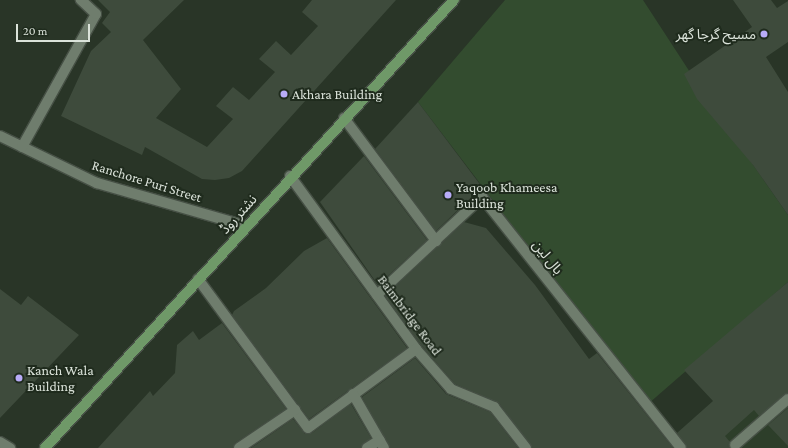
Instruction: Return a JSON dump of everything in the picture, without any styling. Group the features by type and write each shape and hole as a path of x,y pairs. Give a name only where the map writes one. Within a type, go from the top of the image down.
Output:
{"main road":[{"name":"نشتر روڈ","path":"44,448 290,176 454,0"}],"street":[{"path":"22,147 96,14 82,0"},
{"path":"344,118 436,241"},
{"name":"Ranchore Puri Street","path":"0,136 97,182 246,226"},
{"name":"Baimbridge Road","path":"290,176 416,349 452,389 494,407 526,448"},
{"name":"بال لین","path":"377,295 482,197 681,448"},
{"path":"198,279 308,428 416,349"},
{"path":"353,394 382,444 367,448"},
{"path":"735,445 788,399"},
{"path":"239,448 295,410"},
{"path":"0,442 10,448"}],"shaded area":[{"path":"505,0 643,0 712,106 788,215 788,282 648,404 418,102"},
{"path":"788,337 788,448 681,448 674,439"}],"building":[{"path":"98,0 184,0 143,40 181,89 156,118 207,147 233,119 216,106 233,87 249,100 275,72 259,59 276,41 291,55 318,26 302,12 312,0 396,0 242,171 229,178 215,180 202,179 145,147 142,155 61,116 91,51 111,32 102,23 110,12"},
{"path":"733,0 771,0 777,8 788,1 788,42 766,57 788,92 788,215 753,165 697,99 684,74 752,27"},
{"path":"418,102 482,187 436,231 375,149"},
{"path":"364,156 427,240 378,285 320,202"},
{"path":"464,222 486,228 535,285 589,359 597,353 673,448 532,448 499,403 455,384 421,345 385,296"},
{"path":"327,238 407,348 309,419 232,315 234,311 266,288 304,251"},
{"path":"788,282 788,393 759,416 754,410 725,436 730,442 729,448 687,448 677,433 713,401 684,370"},
{"name":"Kanch Wala Building","path":"0,289 21,305 28,296 79,335 0,418"},
{"path":"222,323 286,409 235,443 233,448 98,448 150,391 153,396 175,373 177,345 193,331 199,340"},
{"path":"415,358 446,394 490,412 518,448 390,448 362,397"},
{"path":"351,404 371,438 361,448 251,448 293,419 305,434 312,433"},
{"path":"788,408 788,446 768,425"}],"place":[{"name":"مسیح گرجا گھر","path":"764,34"},
{"name":"Akhara Building","path":"284,94"},
{"name":"Yaqoob Khameesa Building","path":"448,195"},
{"name":"Kanch Wala Building","path":"19,378"}]}
